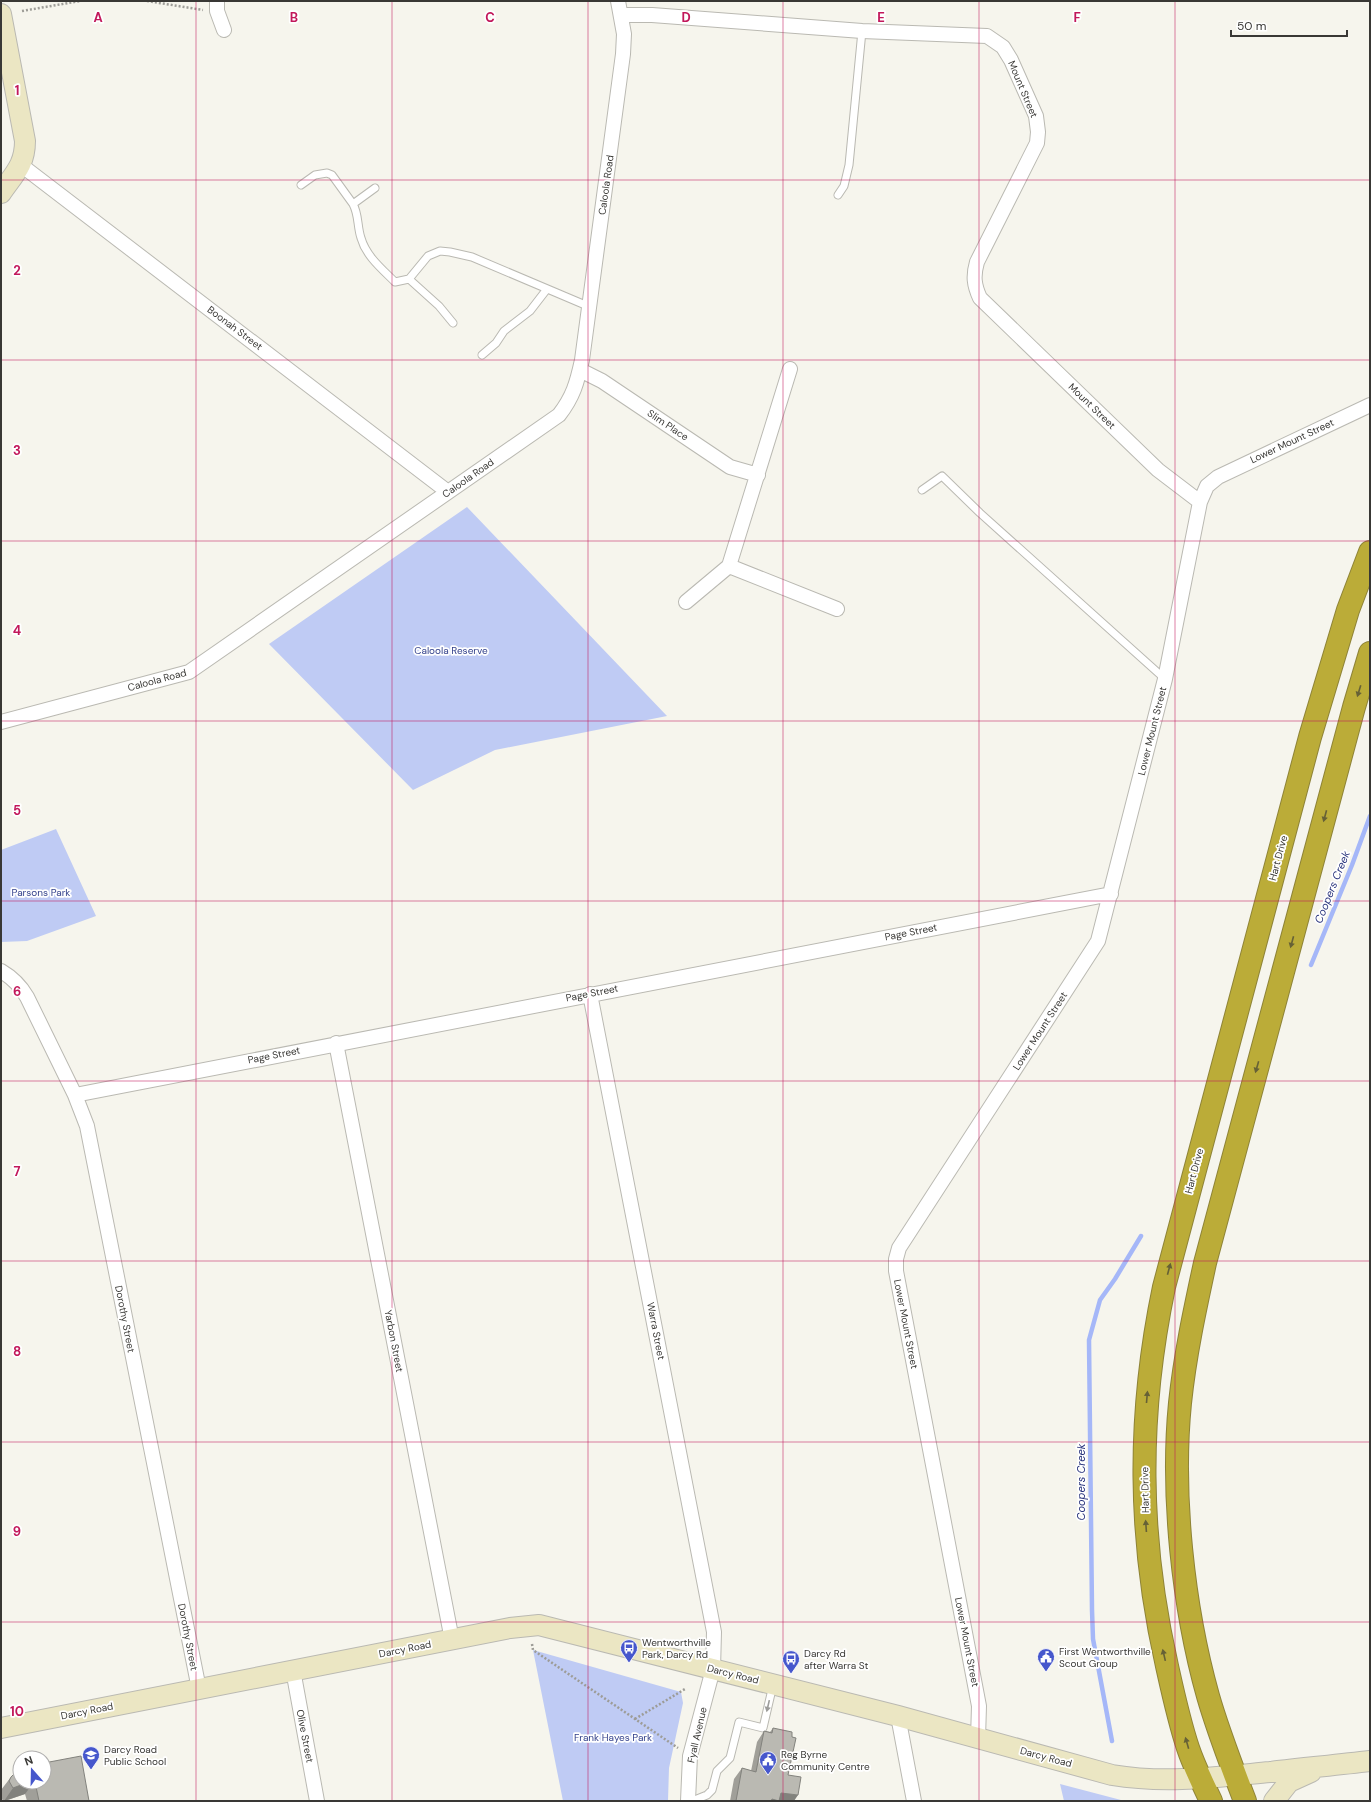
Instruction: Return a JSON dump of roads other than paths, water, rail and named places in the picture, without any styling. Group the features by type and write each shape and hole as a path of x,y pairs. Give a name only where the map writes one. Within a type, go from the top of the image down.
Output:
{"highway":[{"name":"Hart Drive","path":"1211,1801 1188,1748 1173,1693 1158,1627 1149,1569 1144,1505 1144,1444 1147,1396 1152,1353 1164,1287 1308,745 1348,610 1370,552"},
{"path":"1245,1801 1208,1696 1191,1625 1181,1544 1177,1475 1182,1383 1189,1340 1205,1263 1354,707 1370,653"}],"street":[{"path":"217,1 217,11 224,30"},
{"name":"Caloola Road","path":"1,722 189,672 559,415 568,403 577,386 590,307 623,54 624,34 618,1"},
{"path":"1,14 25,141 25,154 21,165 1,193"},
{"name":"Mount Street","path":"621,15 652,15 862,31 987,36 1003,47 1011,60 1036,116 1038,132 1037,143 977,262 973,275 975,287 980,298 1152,464 1200,502"},
{"name":"Boonah Street","path":"21,165 448,492"},
{"path":"686,602 729,566 790,369"},
{"name":"Slim Place","path":"580,370 602,381 730,467 758,475"},
{"name":"Lower Mount Street","path":"978,1738 979,1706 896,1271 896,1259 899,1248 1098,941 1165,679 1200,502 1207,486 1218,477 1370,405"},
{"path":"729,566 837,609"},
{"name":"Page Street","path":"74,1095 1111,894"},
{"name":"Dorothy Street","path":"1,971 13,978 21,987 74,1095 87,1126 198,1689"},
{"name":"Warra Street","path":"590,994 714,1632 712,1669"},
{"name":"Yarbon Street","path":"336,1043 452,1640"},
{"name":"Darcy Road","path":"1,1728 510,1628 539,1625 898,1716 1112,1775 1154,1780 1201,1779 1370,1761"},
{"name":"Fyall Avenue","path":"688,1801 690,1756 712,1669"},
{"name":"Olive Street","path":"293,1670 317,1801"},
{"path":"898,1716 914,1801"},
{"path":"1274,1801 1289,1782 1326,1766"}],"lane":[{"path":"838,195 844,186 849,165 862,31"},
{"path":"301,185 315,175 327,173 332,175 356,210 361,239 374,261 396,282 409,279 428,256 440,251 472,257 590,307"},
{"path":"353,204 375,188"},
{"path":"409,279 439,306 453,323"},
{"path":"482,355 496,343 504,331 530,311 547,289"},
{"path":"922,490 942,476 991,523 1165,679"},
{"path":"692,1801 707,1795 712,1790 717,1771 730,1758 739,1722 763,1728 773,1684"}],"waterway":[{"name":"Coopers Creek","path":"1311,965 1352,865 1370,816"},
{"name":"Coopers Creek","path":"1112,1741 1093,1639 1089,1340 1100,1300 1115,1279 1141,1236"}],"place":[{"name":"Wentworthville Park, Darcy Rd","path":"629,1663"},
{"name":"First Wentworthville Scout Group","path":"1046,1672"},
{"name":"Darcy Rd after Warra St","path":"791,1674"},
{"name":"Darcy Road Public School","path":"91,1770"},
{"name":"Reg Byrne Community Centre","path":"768,1775"}],"park label":[{"name":"Caloola Reserve","path":"451,650"},
{"name":"Parsons Park","path":"41,892"},
{"name":"Frank Hayes Park","path":"613,1737"}]}
